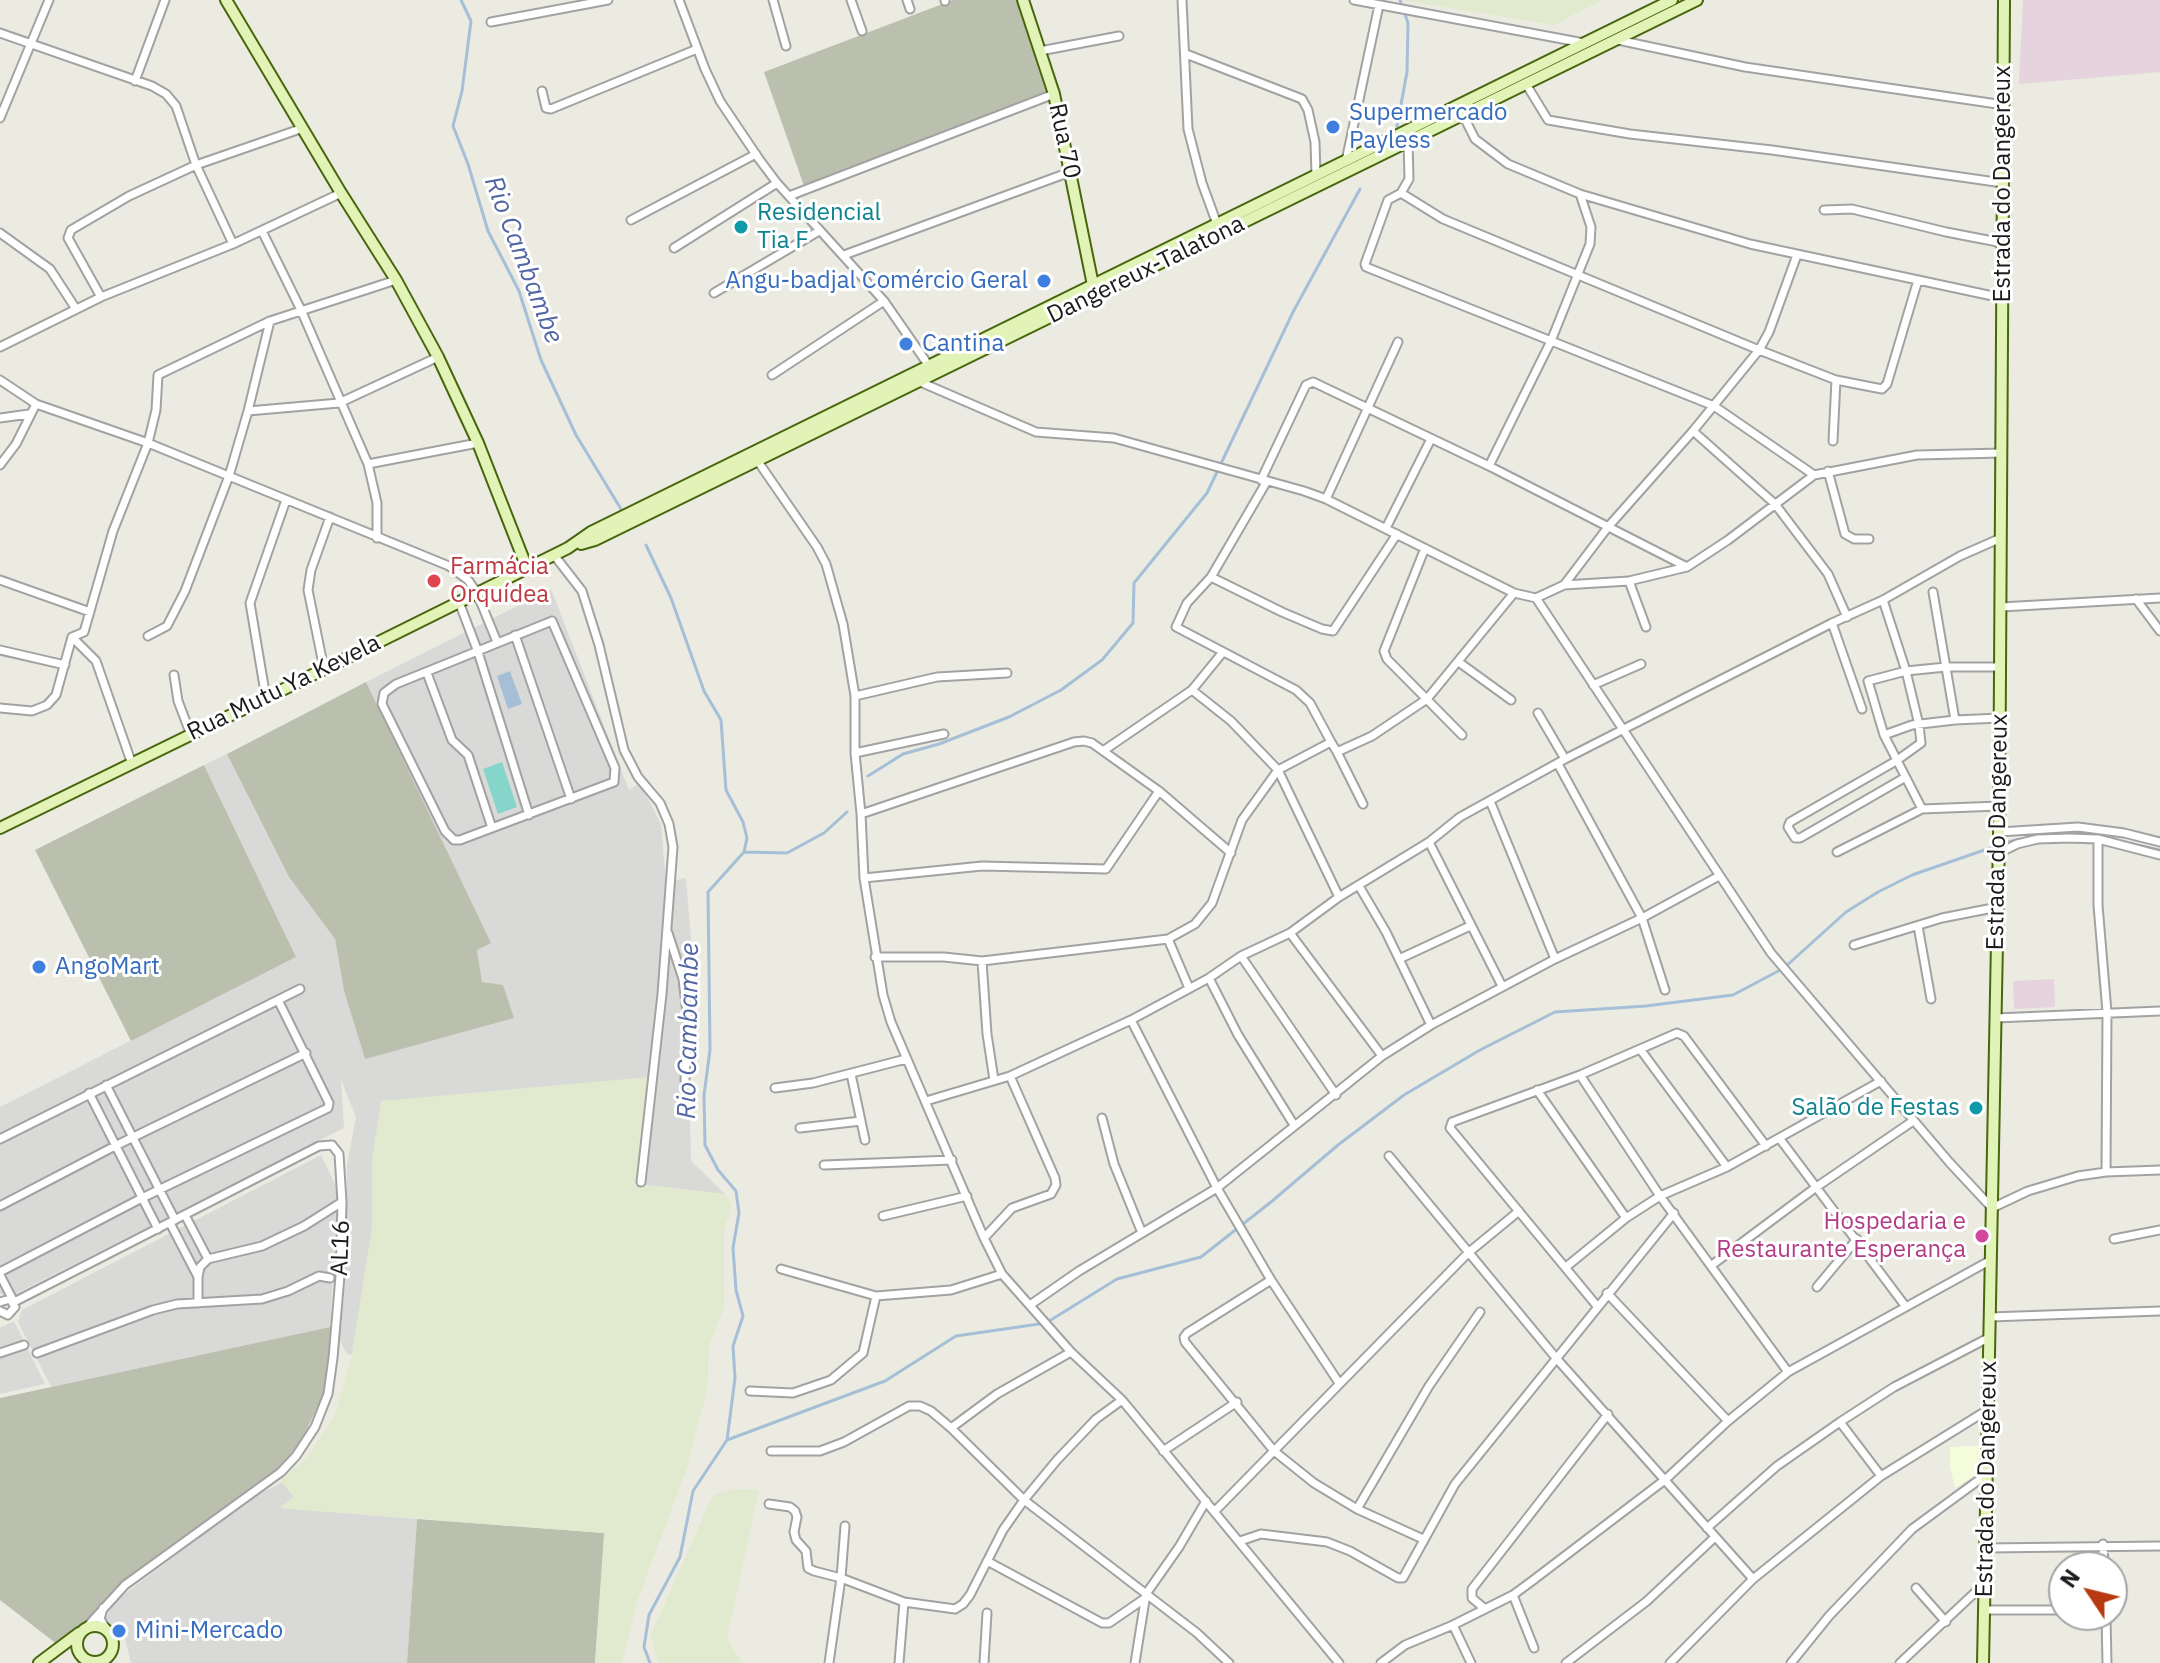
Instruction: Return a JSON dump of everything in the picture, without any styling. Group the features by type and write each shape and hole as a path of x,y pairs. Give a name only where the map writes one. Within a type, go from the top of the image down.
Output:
{"main road":[{"path":"226,0 396,280 438,357 478,443 527,568"},
{"name":"Rua 70","path":"1023,0 1054,94 1093,285"},
{"name":"Dangereux-Talatona","path":"568,548 929,366 1672,0"},
{"name":"Dangereux-Talatona","path":"662,502 757,460 1697,0"},
{"name":"Estrada do Dangereux","path":"1982,1661 1990,1408 1999,844 2004,0"},
{"name":"Rua Mutu Ya Kevela","path":"0,828 568,548"},
{"path":"39,1663 84,1630 98,1626 111,1635 118,1663"},
{"path":"84,1630 78,1639 78,1650 90,1662"},
{"path":"71,1663 105,1660 114,1646"}],"street":[{"path":"0,118 49,0"},
{"path":"135,81 165,0"},
{"path":"491,22 608,0"},
{"path":"679,0 720,101 756,154 777,183 884,301 929,366"},
{"path":"773,0 786,46"},
{"path":"851,0 862,31"},
{"path":"907,0 910,9"},
{"path":"1182,0 1188,129 1217,224"},
{"path":"1354,0 1585,43"},
{"path":"1346,161 1379,5"},
{"path":"0,33 152,86 166,94 176,106 196,165 233,244"},
{"path":"1040,51 1119,36"},
{"path":"1616,40 1745,67 2004,105"},
{"path":"542,91 546,108 551,109 697,49"},
{"path":"1186,54 1302,99 1308,110 1315,142 1316,175"},
{"path":"1526,84 1548,120 1630,134 1772,150 2003,183"},
{"path":"789,196 1054,94"},
{"path":"1463,115 1475,139 1508,164 1580,194 1750,244 2002,298"},
{"path":"101,297 68,234 129,196 196,165 303,128"},
{"path":"1408,141 1409,179 1401,193 1388,200 1366,267 1714,406 1814,475"},
{"path":"631,220 756,154"},
{"path":"844,255 1070,172"},
{"path":"674,248 777,183"},
{"path":"0,347 101,297 233,244 341,193"},
{"path":"1401,193 1443,219 1836,380 1885,388 1918,280"},
{"path":"1489,466 1551,341 1590,244 1591,227 1580,194"},
{"path":"1824,210 1852,209 2003,243"},
{"path":"262,231 301,310 368,464 377,503 377,538"},
{"path":"714,293 819,231"},
{"path":"0,233 50,269 76,309"},
{"path":"1564,585 1608,527 1759,350 1797,255"},
{"path":"72,637 84,632 113,531 148,443 156,410 158,375 270,321 396,280"},
{"path":"772,375 884,301"},
{"path":"148,636 167,626 176,611 229,476 270,321"},
{"path":"1326,499 1398,342"},
{"path":"248,411 339,403 438,357"},
{"path":"0,380 36,404 148,443 449,566 468,580 477,593 497,642"},
{"path":"1833,441 1836,380"},
{"path":"918,381 1036,432 1114,438 1326,499 1514,593 1536,598 1564,585 1629,581 1687,567 1814,475 1917,455 2002,453"},
{"path":"1363,804 1310,703 1296,690 1176,627 1194,592 1211,577 1264,481 1309,382 1489,466 1687,567"},
{"path":"0,465 16,444 36,404"},
{"path":"0,418 29,414"},
{"path":"1693,431 1775,504 1828,574 1847,617"},
{"path":"1386,528 1431,439"},
{"path":"368,464 478,443"},
{"path":"757,460 826,564 843,624 855,696 855,753 864,878 875,957 891,1022 984,1238 1002,1274 1071,1352 1122,1400 1339,1663"},
{"path":"1828,471 1845,534 1854,539 1869,539"},
{"path":"266,698 250,603 286,500"},
{"path":"324,669 308,590 311,570 330,517"},
{"path":"1211,577 1282,612 1333,631 1397,534"},
{"path":"926,1101 1010,1076 1131,1020 1209,978 1241,956 1290,933 1339,897 1429,842 1460,817 1565,759 1883,600 1960,556 2001,538"},
{"path":"1425,548 1384,651 1387,659 1462,735"},
{"path":"554,555 576,580 590,611 614,714 630,764 660,803 669,824 673,847 662,994 641,1182"},
{"path":"0,580 90,612"},
{"path":"1629,581 1646,627"},
{"path":"1933,592 1955,720"},
{"path":"1337,752 1372,736 1427,699 1460,663 1514,593"},
{"path":"1536,598 1771,953 1913,1121 1992,1208 2049,1184 2106,1172 2160,1170"},
{"path":"2001,607 2160,598"},
{"path":"2136,599 2160,631"},
{"path":"1883,600 1906,671 1921,743 1896,761 1790,822 1788,827 1795,838 1800,838 1904,778"},
{"path":"459,602 478,652 529,815"},
{"path":"553,622 615,768 614,782 460,840 448,837 382,704 384,693 515,635 553,622"},
{"path":"1832,623 1862,709"},
{"path":"515,635 571,799"},
{"path":"0,708 32,711 47,705 58,689 72,637"},
{"path":"72,637 96,661 132,764"},
{"path":"0,650 65,665"},
{"path":"1103,751 1192,690 1223,652"},
{"path":"1460,663 1511,700"},
{"path":"1593,685 1641,664"},
{"path":"1922,809 1884,735 1868,681 1906,671 2000,667"},
{"path":"427,673 452,740 468,755 492,828"},
{"path":"855,696 937,677 1007,673"},
{"path":"174,675 178,701 191,735"},
{"path":"1192,690 1231,721 1278,770 1339,897"},
{"path":"1538,713 1565,759"},
{"path":"1884,735 1919,725 2000,718"},
{"path":"855,753 944,734"},
{"path":"861,814 1074,742 1092,743 1159,791 1231,853"},
{"path":"875,957 944,957 982,961 1168,939 1195,924 1212,903 1242,820 1278,770 1331,742"},
{"path":"1558,764 1642,918 1665,990"},
{"path":"864,878 982,866 1106,869 1159,791"},
{"path":"1490,801 1555,959"},
{"path":"1837,852 1922,809 1999,806"},
{"path":"1999,844 2078,827 2160,842"},
{"path":"1999,844 2038,839 2098,839 2160,855"},
{"path":"2098,839 2098,905 2107,1012 2106,1172"},
{"path":"1429,842 1502,986"},
{"path":"1030,1305 1079,1271 1217,1188 1382,1056 1431,1025 1719,876"},
{"path":"1359,886 1431,1025"},
{"path":"1854,945 1942,918 1998,907"},
{"path":"1399,959 1470,926"},
{"path":"1918,926 1931,999"},
{"path":"666,930 683,979 688,1021 685,1080"},
{"path":"1290,933 1382,1056"},
{"path":"1168,939 1189,988"},
{"path":"1241,956 1336,1095"},
{"path":"982,961 994,1080"},
{"path":"1209,978 1238,1035 1294,1125"},
{"path":"0,1139 300,989"},
{"path":"1,1314 13,1312 14,1302 0,1273 142,1198 328,1108 329,1103 306,1053 278,1000"},
{"path":"1996,1018 2160,1011"},
{"path":"1131,1020 1217,1188 1271,1280 1339,1383"},
{"path":"1597,1306 1449,1124 1580,1075 1680,1033 1766,1146"},
{"path":"1640,1049 1727,1167"},
{"path":"0,1206 132,1137 306,1053"},
{"path":"775,1088 851,1074 906,1059"},
{"path":"851,1074 865,1140"},
{"path":"1580,1075 1660,1196 1788,1372"},
{"path":"984,1238 1012,1208 1051,1194 1056,1185 1010,1076"},
{"path":"1566,1267 1626,1218 1660,1196 1727,1167 1881,1081"},
{"path":"106,1085 159,1190 198,1277"},
{"path":"1537,1090 1626,1218"},
{"path":"89,1093 158,1229"},
{"path":"1102,1118 1114,1164 1142,1233"},
{"path":"800,1128 861,1121"},
{"path":"1712,1265 1815,1188 1913,1121"},
{"path":"1780,1139 1906,1307"},
{"name":"AL16","path":"14,1302 319,1146 332,1145 339,1154 342,1202 340,1276 331,1378 328,1394 311,1434 281,1472 149,1566 103,1606 84,1630"},
{"path":"1389,1156 1556,1358 1753,1579"},
{"path":"824,1165 952,1160"},
{"path":"883,1216 967,1196"},
{"path":"198,1303 200,1267 208,1259 262,1246 304,1226 342,1202"},
{"path":"1215,1511 1468,1253 1519,1211"},
{"path":"1240,1541 1261,1534 1327,1542 1403,1578 1455,1484 1674,1213"},
{"path":"185,1215 208,1259"},
{"path":"2114,1239 2160,1230"},
{"path":"1817,1287 1857,1239"},
{"path":"1381,1663 1405,1645 1513,1595 1666,1479 1728,1421 1788,1372 1991,1260"},
{"path":"781,1269 876,1296 951,1290 1002,1274"},
{"path":"37,1353 153,1310 198,1303 262,1299 319,1276 330,1278"},
{"path":"1271,1280 1184,1337 1185,1342 1274,1451 1314,1483 1357,1509 1423,1539"},
{"path":"1607,1293 1728,1421"},
{"path":"750,1391 793,1393 831,1380 863,1353 876,1296"},
{"path":"0,1300 8,1298 14,1302"},
{"path":"1990,1317 2160,1311"},
{"path":"1357,1509 1429,1386 1480,1312"},
{"path":"1707,1528 1777,1466 1840,1422 1894,1387 1990,1337"},
{"path":"0,1353 24,1345"},
{"path":"951,1428 997,1394 1071,1352"},
{"path":"769,1504 790,1507 795,1511 794,1532 796,1540 806,1551 808,1568 904,1602 955,1609 970,1595 1003,1530 1024,1500 1096,1419 1122,1400"},
{"path":"1163,1451 1237,1402"},
{"path":"771,1451 820,1451 844,1442 909,1406 920,1406 931,1411 1024,1500 1197,1633 1229,1663"},
{"path":"1670,1663 1753,1579 1881,1476 1990,1408"},
{"path":"1485,1609 1472,1598 1472,1589 1608,1414"},
{"path":"1840,1422 1881,1476"},
{"path":"1791,1663 1829,1616 1912,1529 1987,1474"},
{"path":"987,1561 1102,1623 1109,1623 1145,1596 1206,1501"},
{"path":"829,1663 845,1526"},
{"path":"1566,1663 1647,1601 1715,1537"},
{"path":"1986,1548 2103,1544 2160,1546"},
{"path":"2103,1544 2103,1551"},
{"path":"1900,1663 1985,1583"},
{"path":"1916,1588 1946,1622"},
{"path":"1513,1595 1534,1648"},
{"path":"1135,1663 1145,1596"},
{"path":"899,1663 904,1602"},
{"path":"103,1606 100,1619 107,1630"},
{"path":"1984,1610 2048,1610"},
{"path":"984,1663 987,1613"},
{"path":"1453,1625 1471,1663"},
{"path":"2106,1631 2107,1663"}],"shaded area":[{"path":"953,0 1016,0 1046,93 804,186 764,72"},
{"path":"1400,0 1602,0 1554,25"},
{"path":"2023,0 2160,0 2160,72 2019,84"},
{"path":"551,589 629,790 640,783 661,824 666,882 686,878 691,939 688,1021 691,1161 725,1194 637,1184 649,1078 372,1160 372,1228 352,1355 347,1354 340,1341 346,1272 347,1165 356,1117 341,1080 344,1128 13,1295 0,1294 0,1107 296,957 204,765 227,754 289,877 335,939 344,991 365,1059 482,983 477,950 490,943 366,682"},
{"path":"510,671 522,704 508,709 497,676"},
{"path":"366,682 491,943 477,950 482,982 503,985 514,1018 365,1059 344,991 335,939 289,877 227,754"},
{"path":"502,762 517,807 498,814 483,769"},
{"path":"204,765 296,957 131,1041 35,850"},
{"path":"2054,979 2055,1007 2014,1009 2013,981"},
{"path":"649,1077 637,1184 725,1194 732,1205 724,1230 724,1308 709,1346 707,1391 687,1468 637,1602 622,1663 595,1663 604,1533 279,1508 294,1497 280,1480 307,1458 335,1414 352,1355 372,1228 372,1160 381,1101"},
{"path":"321,1155 338,1190 330,1327 51,1387 18,1322 22,1310"},
{"path":"14,1321 45,1384 0,1394 0,1328"},
{"path":"330,1327 329,1372 323,1395 298,1448 275,1471 166,1554 58,1645 0,1600 0,1398"},
{"path":"1988,1445 1988,1467 1955,1488 1950,1467 1950,1447"},
{"path":"282,1482 295,1497 281,1508 417,1519 407,1663 131,1663 125,1638 115,1634 105,1618 114,1602 250,1499"},
{"path":"735,1489 759,1490 727,1639 743,1663 659,1663 650,1636 713,1495"},
{"path":"417,1519 605,1533 595,1663 407,1663"}],"waterway":[{"name":"Rio Cambambe","path":"461,0 471,21 462,91 453,126 488,231 519,291 541,360 576,435 624,514"},
{"path":"1397,126 1407,72 1408,23 1400,0"},
{"path":"868,776 903,754 939,744 1009,717 1061,690 1102,660 1133,623 1134,583 1207,493 1293,312 1360,189"},
{"name":"Rio Cambambe","path":"646,545 671,598 704,691 721,720 726,790 743,822 747,838 744,852 708,892 710,1050 704,1095 705,1145 718,1170 736,1191 739,1213 733,1248 736,1290 743,1316 733,1346 735,1378 727,1440 693,1491 680,1557 649,1615 644,1647 650,1663"},
{"path":"744,852 787,853 824,833 847,812"},
{"path":"2003,843 2041,835 2080,833 2160,850"},
{"path":"727,1440 885,1381 956,1336 1046,1323 1117,1279 1201,1257 1404,1095 1480,1050 1555,1012 1646,1006 1733,995 1784,968 1846,912 1878,892 1912,875 1996,846"}],"place":[{"name":"Supermercado Payless","path":"1333,127"},
{"name":"Residencial Tia F","path":"741,227"},
{"name":"Angu-badjal Comércio Geral","path":"1044,281"},
{"name":"Cantina","path":"906,344"},
{"name":"Farmácia Orquídea","path":"434,581"},
{"name":"AngoMart","path":"39,967"},
{"name":"Salão de Festas","path":"1976,1108"},
{"name":"Hospedaria e Restaurante Esperança","path":"1982,1236"},
{"name":"Mini-Mercado","path":"119,1631"}]}
